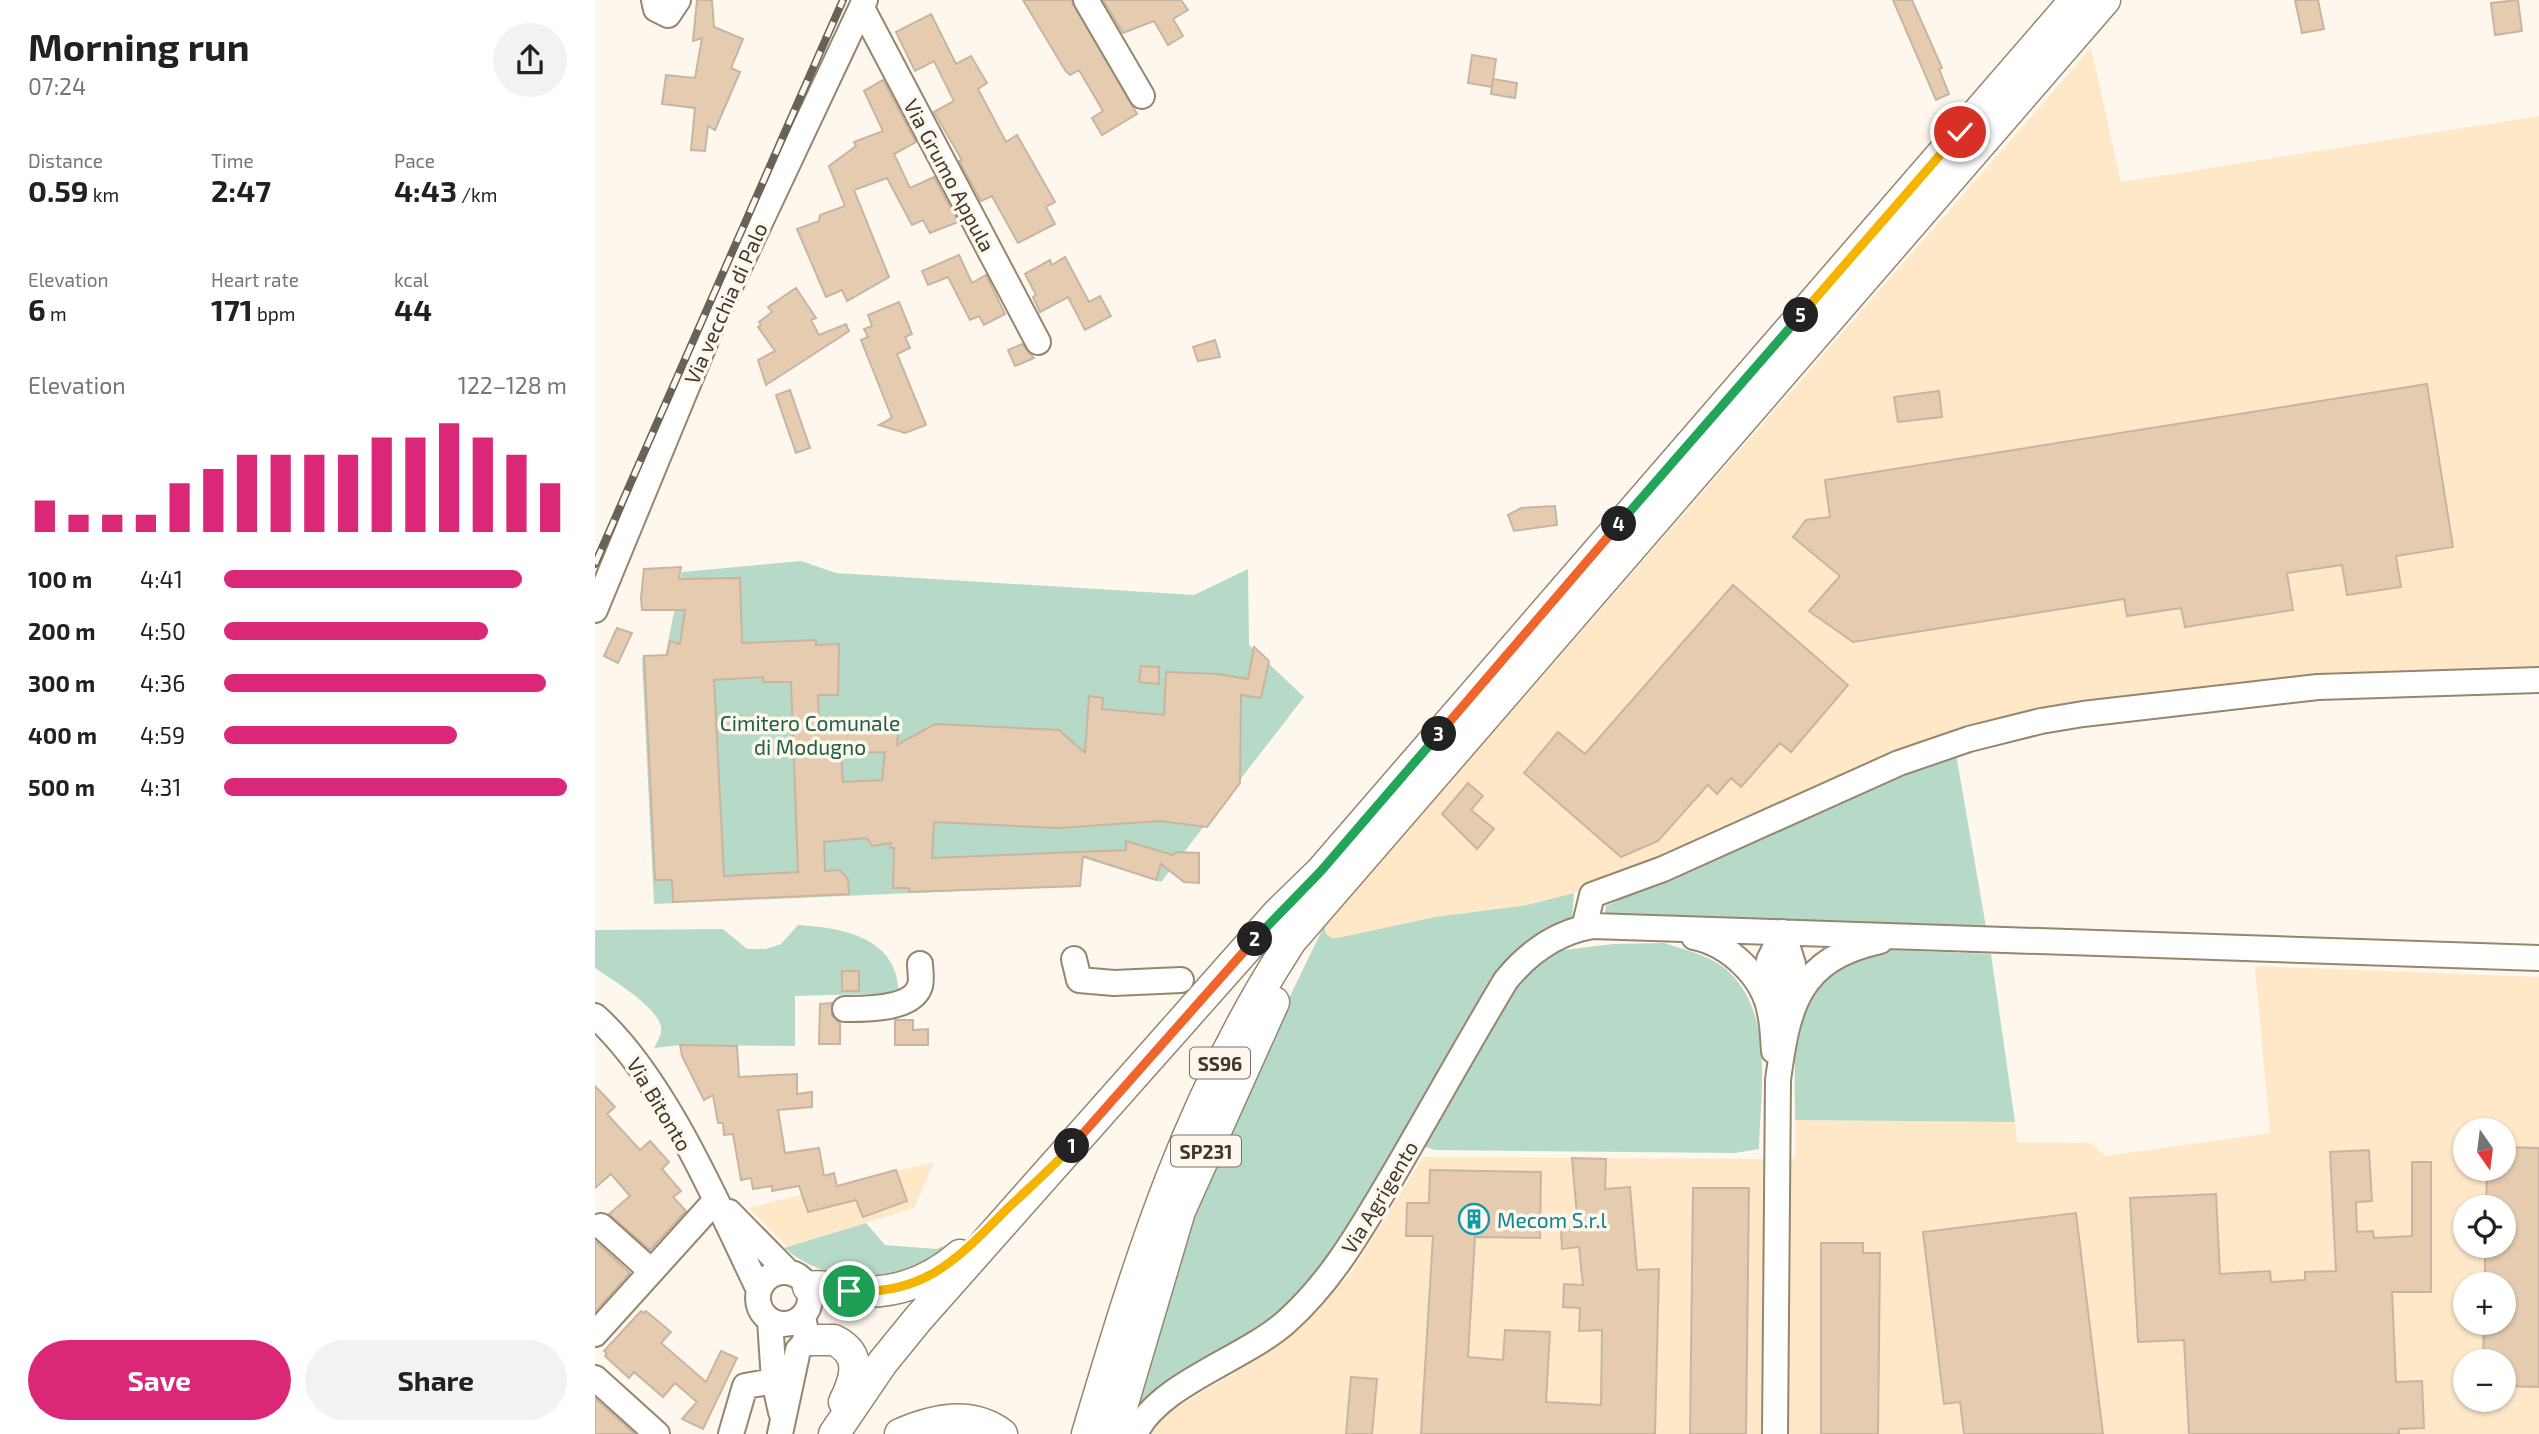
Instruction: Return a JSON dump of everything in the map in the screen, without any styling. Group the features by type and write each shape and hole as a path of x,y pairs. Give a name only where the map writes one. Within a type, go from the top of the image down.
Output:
{"main road":[{"name":"SS96","path":"1087,1434 1139,1262 1182,1144 1226,1051 1269,975 1331,878 2105,0"},
{"name":"SS96","path":"1069,1434 1123,1259 1179,1112 1208,1051 1255,969 2074,1"},
{"name":"SS96","path":"834,1434 909,1330 1277,914 1331,878"},
{"name":"SP231","path":"1114,1434 1180,1211 1274,1002 1309,934 1331,878"},
{"path":"798,1280 873,1292 904,1287 924,1280 964,1251 1068,1150"},
{"path":"805,1328 824,1338 838,1341 849,1351 856,1367 852,1387 827,1434"},
{"path":"900,1434 927,1424 957,1419 982,1424 1002,1434"}],"street":[{"path":"653,0 656,9 668,15 678,0"},
{"path":"1086,0 1142,96"},
{"name":"Via Grumo Appula","path":"864,4 1038,342"},
{"name":"Via vecchia di Palo","path":"595,610 717,314 864,4"},
{"path":"2539,680 2318,687 2083,714 1969,739 1899,762 1663,869 1592,895 1584,928 1905,935 2539,958"},
{"name":"Via Agrigento","path":"1135,1434 1147,1414 1168,1395 1265,1339 1321,1286 1353,1242 1506,980 1537,949 1584,928"},
{"path":"1653,929 1701,938 1724,948 1743,964 1780,1011"},
{"path":"1775,1434 1780,1011 1793,964 1783,932"},
{"path":"1780,1011 1831,961 1852,949 1905,935"},
{"path":"1074,959 1079,980 1114,983 1181,980"},
{"path":"845,1010 901,1003 916,993 921,984 920,964"},
{"name":"Via Bitonto","path":"595,1016 626,1048 641,1069 716,1200 759,1290"},
{"path":"595,1334 716,1200"},
{"name":"Via Bitonto","path":"716,1200 798,1280"},
{"path":"601,1226 651,1271"},
{"path":"770,1276 798,1280 810,1300 782,1429 774,1381 770,1320 760,1307 759,1290 770,1276"},
{"path":"770,1320 805,1328"},
{"path":"595,1378 657,1434"},
{"path":"731,1434 745,1386 774,1381"}],"shaded area":[{"path":"2091,48 2121,182 2539,116 2539,673 2079,707 1574,893 1527,905 1435,917 1342,937 1332,938 1326,934 1324,926"},
{"path":"2255,966 2539,977 2539,1434 1152,1434 1164,1415 1275,1348 1350,1274 1423,1157 1795,1159 1795,1120 2015,1122 2017,1142 2090,1143 2106,1156 2270,1133"},
{"path":"934,1162 914,1208 787,1247 748,1208"}],"green space":[{"name":"Cimitero Comunale di Modugno","path":"801,561 836,573 1194,595 1248,569 1249,645 1304,697 1161,882 1083,858 1080,886 654,904 642,658 665,657 682,572"},
{"path":"1956,754 1986,927 1605,914 1606,906 1619,900 1911,770"},
{"path":"1574,893 1572,919 1535,938 1503,965 1364,1205 1308,1284 1265,1328 1130,1426 1184,1238 1233,1114 1324,926 1326,934 1332,938 1342,937 1435,917 1527,905"},
{"path":"798,925 833,929 865,939 889,959 896,974 899,993 795,996 795,1046 680,1045 654,1048 661,1030 658,1019 643,1002 595,968 595,930 723,929 747,949 766,949 781,944"},
{"path":"1664,943 1698,954 1722,966 1744,990 1753,1010 1762,1056 1759,1149 1735,1153 1435,1150 1423,1146 1522,976 1555,951 1613,944"},
{"path":"1888,950 1991,954 2015,1122 1795,1120 1797,1034 1803,1010 1813,989 1830,971 1854,958"},
{"path":"866,1223 885,1245 936,1249 959,1240 918,1266 873,1277 827,1272 784,1248"}],"building":[{"path":"697,0 712,0 714,27 743,39 731,68 740,72 715,130 708,126 705,151 691,150 695,108 662,104 666,75 695,78 702,38 693,41"},
{"path":"1023,0 1071,0 1137,114 1102,135 1092,118 1103,111 1079,70 1070,75 1065,70"},
{"path":"1103,0 1181,0 1188,10 1173,19 1183,36 1168,45 1154,21 1123,33"},
{"path":"1893,0 1912,0 1942,68 1939,69 1949,94 1936,100"},
{"path":"2295,0 2318,0 2324,29 2302,33"},
{"path":"2518,0 2522,31 2495,35 2491,3"},
{"path":"931,14 956,64 971,56 987,83 978,89 1006,142 1017,135 1055,202 1046,207 1055,224 1018,243 992,196 981,201 959,161 962,160 934,112 954,101 934,61 915,71 896,32"},
{"path":"1472,55 1496,59 1492,87 1468,83"},
{"path":"1493,79 1517,83 1515,98 1491,94"},
{"path":"883,80 916,142 894,154 910,188 934,177 958,222 930,233 923,220 912,225 887,178 854,190 889,277 847,301 842,290 826,297 797,229 819,221 820,215 845,206 829,166 856,146 854,142 883,131 864,91"},
{"path":"959,255 972,283 986,275 1005,314 984,325 979,316 970,320 948,277 928,285 922,271"},
{"path":"1065,257 1089,302 1100,296 1111,316 1085,330 1068,297 1040,312 1033,297 1036,295 1025,274 1050,260 1052,265"},
{"path":"796,288 816,318 811,320 819,335 846,324 849,331 766,385 758,360 775,351 758,327 761,325 759,322 772,312 768,307"},
{"path":"899,302 912,334 905,337 910,348 897,354 926,425 905,433 879,425 892,418 861,340 868,337 864,329 872,326 868,315"},
{"path":"1215,340 1220,357 1198,361 1193,347"},
{"path":"1022,344 1034,358 1015,366 1008,350"},
{"path":"2427,384 2453,547 2396,556 2401,587 2347,595 2342,565 2287,573 2293,610 2185,627 2181,608 2127,616 2124,599 1853,642 1809,611 1840,576 1793,537 1806,520 1830,517 1825,480"},
{"path":"790,390 810,448 796,453 776,395"},
{"path":"1939,391 1942,417 1898,422 1894,397"},
{"path":"1555,506 1557,525 1514,531 1508,515 1521,508"},
{"path":"681,567 679,579 740,578 742,643 816,640 816,645 839,644 838,695 818,695 819,724 892,720 891,733 898,734 897,745 935,724 1059,730 1085,753 1089,696 1103,698 1102,709 1164,715 1166,672 1218,674 1248,679 1254,647 1269,661 1261,698 1241,695 1240,783 1207,827 1160,821 1058,828 934,822 932,858 1126,850 1126,841 1173,855 1176,852 1199,853 1199,883 1184,882 1161,864 1156,880 1083,856 1080,886 909,892 909,888 893,888 894,848 890,848 891,843 872,846 867,838 824,842 825,871 840,870 848,879 849,894 673,902 672,880 655,880 644,656 667,655 670,641 680,644 685,610 642,610 644,569","holes":["763,677 763,682 791,682 798,872 724,876 714,680","885,752 882,780 843,782 841,753"]},
{"path":"1733,585 1848,685 1791,752 1780,743 1741,787 1731,778 1717,794 1708,785 1658,841 1621,857 1524,773 1558,732 1585,754"},
{"path":"617,628 632,633 618,663 604,656"},
{"path":"1141,666 1159,667 1159,684 1139,682"},
{"path":"1468,783 1483,796 1471,810 1494,829 1477,849 1442,814"},
{"path":"842,971 859,971 859,991 842,991"},
{"path":"832,1003 832,1016 840,1023 840,1044 819,1044 820,1004"},
{"path":"895,1020 913,1020 913,1030 928,1029 928,1045 895,1045"},
{"path":"680,1045 737,1046 739,1077 797,1074 797,1094 812,1092 812,1107 778,1110 785,1153 819,1148 824,1176 834,1173 837,1186 896,1170 907,1201 863,1217 856,1200 808,1212 799,1186 772,1191 772,1186 753,1189 751,1178 741,1180 733,1134 724,1135 723,1123 718,1123 713,1095 704,1100 682,1056"},
{"path":"595,1086 615,1107 607,1114 640,1150 650,1141 669,1162 662,1169 681,1191 673,1197 686,1211 650,1250 609,1214 630,1196 611,1174 595,1188"},
{"path":"2517,1147 2539,1148 2539,1387 2516,1386 2516,1349 2483,1349 2484,1335 2516,1335 2516,1272 2485,1272 2485,1258 2516,1258 2516,1195 2486,1195 2487,1181 2517,1181"},
{"path":"2369,1150 2372,1201 2356,1202 2357,1232 2373,1231 2374,1238 2412,1236 2412,1162 2431,1162 2431,1292 2392,1292 2396,1382 2422,1381 2424,1428 2399,1429 2399,1434 2189,1434 2184,1340 2138,1342 2130,1198 2216,1194 2220,1274 2270,1271 2271,1282 2305,1280 2305,1272 2336,1271 2330,1152"},
{"path":"1572,1158 1606,1159 1605,1189 1630,1187 1637,1270 1659,1269 1655,1434 1421,1434 1433,1236 1406,1236 1407,1203 1429,1203 1430,1170 1541,1172 1540,1238 1475,1237 1468,1357 1503,1360 1505,1330 1550,1332 1546,1402 1601,1405 1602,1330 1579,1331 1580,1308 1563,1307 1564,1284 1583,1285 1579,1247 1562,1249 1561,1229 1578,1227"},
{"path":"1693,1188 1749,1188 1746,1434 1690,1434"},
{"path":"2076,1213 2103,1434 1964,1434 1960,1402 1944,1404 1923,1232"},
{"path":"595,1241 630,1273 595,1312"},
{"path":"1821,1243 1863,1243 1863,1253 1880,1253 1878,1434 1821,1434"},
{"path":"641,1311 646,1311 671,1332 661,1343 706,1382 721,1351 737,1358 703,1429 682,1419 697,1402 675,1383 663,1397 634,1372 629,1378 605,1356 607,1354 604,1351"},
{"path":"1351,1377 1377,1379 1372,1434 1346,1434"},
{"path":"595,1398 635,1434 595,1434"}],"railway":[{"path":"595,564 843,0"}],"place":[{"name":"Mecom S.r.l","path":"1474,1219"}],"route":[{"path":"849,1291 873,1292 904,1287 943,1269 1068,1150 1277,914 1321,871 1960,132"}]}
